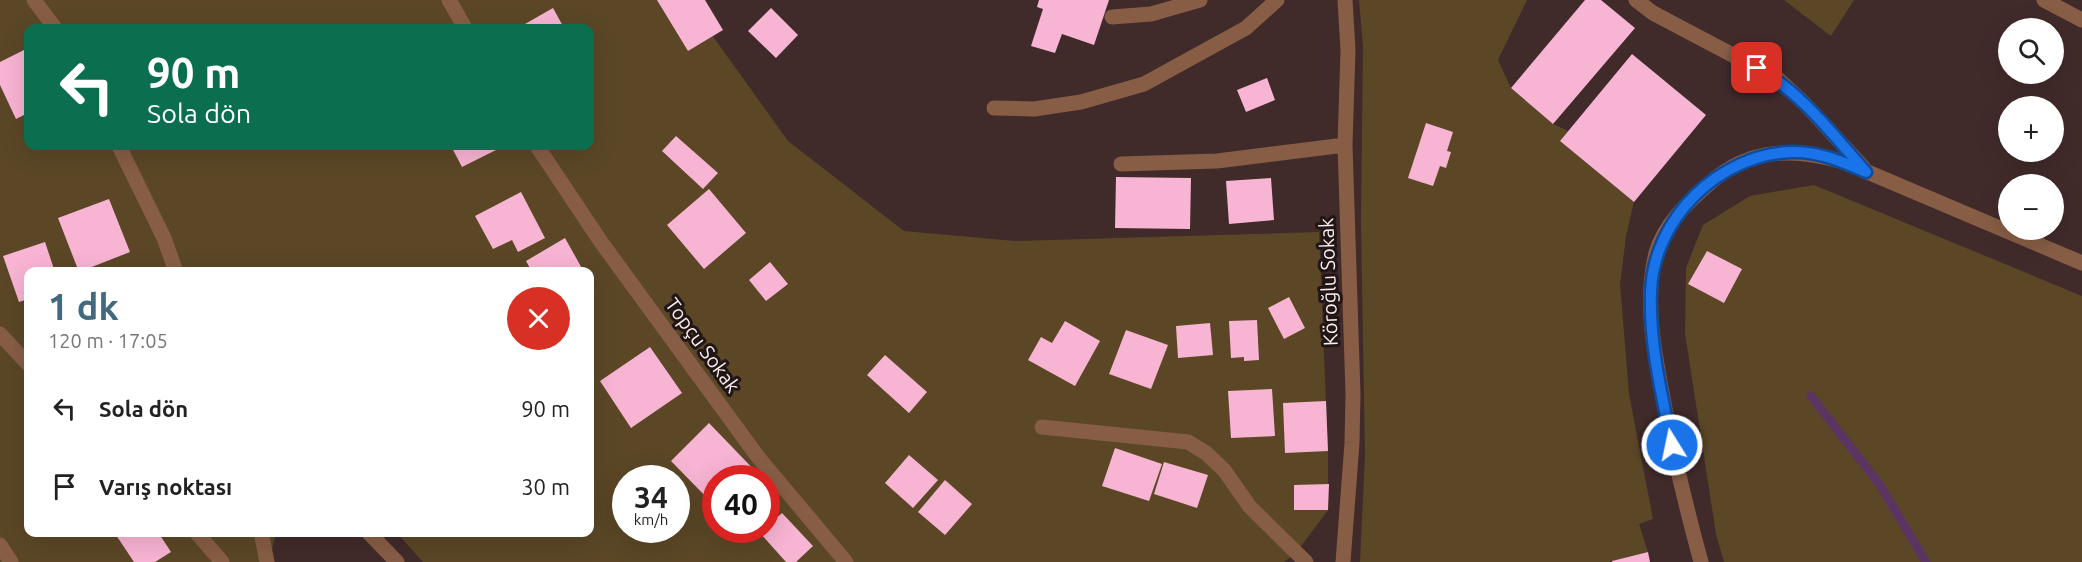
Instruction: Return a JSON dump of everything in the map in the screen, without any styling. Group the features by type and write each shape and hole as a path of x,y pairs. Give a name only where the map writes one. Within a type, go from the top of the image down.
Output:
{"street":[{"path":"34,0 51,24"},
{"path":"449,0 463,24"},
{"path":"1112,17 1151,14 1200,0"},
{"path":"994,108 1034,109 1081,102 1144,84 1246,28 1277,0"},
{"name":"Köroğlu Sokak","path":"1343,562 1352,442 1353,394 1345,145 1348,50 1345,0"},
{"path":"1636,0 1653,14 1778,80 1805,104 1866,172"},
{"path":"2044,0 2082,20"},
{"path":"1121,164 1217,160 1345,145"},
{"path":"121,150 164,238 174,267"},
{"name":"Topçu Sokak","path":"540,150 601,242 758,457 846,562"},
{"path":"1701,562 1675,465 1653,346 1651,291 1657,252 1669,225 1690,200 1717,177 1745,161 1772,154 1794,152 1817,154 1866,172 2082,263"},
{"path":"0,334 24,360"},
{"path":"1042,427 1188,442 1206,453 1224,470 1250,507 1306,562"},
{"path":"200,537 222,562"},
{"path":"262,537 267,562"},
{"path":"373,537 398,562"},
{"path":"0,545 11,562"}],"shaded area":[{"path":"0,0 694,0 694,10 788,141 904,231 1015,241 1319,232 1328,451 1328,510 1296,553 1284,562 423,562 401,537 594,537 594,267 24,267 24,537 275,537 269,562 0,562"},
{"path":"1359,0 1527,0 1498,60 1511,88 1553,124 1568,131 1560,141 1634,202 1626,236 1620,284 1629,394 1653,519 1639,524 1648,552 1608,562 1360,562 1365,456 1361,221 1363,46"},
{"path":"1784,0 1854,0 1831,36"},
{"path":"1814,185 2082,296 2082,562 1724,562 1716,534 1685,333 1686,268 1703,225 1750,196"}],"building":[{"path":"657,0 705,0 723,30 688,51"},
{"path":"1039,0 1109,0 1094,45 1062,34 1055,53 1031,46 1043,9 1037,7"},
{"path":"1585,0 1601,0 1635,28 1553,124 1511,88"},
{"path":"553,8 562,24 525,24"},
{"path":"771,8 798,35 776,58 748,31"},
{"path":"24,50 24,115 16,119 0,85 0,62"},
{"path":"1632,54 1706,115 1634,202 1560,141"},
{"path":"1267,78 1275,100 1246,112 1237,90"},
{"path":"1426,123 1453,132 1447,151 1451,152 1446,168 1440,166 1433,186 1408,178"},
{"path":"676,136 718,173 703,189 662,151"},
{"path":"453,150 496,150 462,167"},
{"path":"1116,177 1191,178 1190,229 1115,228"},
{"path":"1271,178 1274,220 1229,224 1226,181"},
{"path":"709,189 746,233 704,269 667,225"},
{"path":"521,192 545,238 518,252 512,240 493,249 475,216"},
{"path":"109,199 130,252 92,267 77,267 58,218"},
{"path":"565,238 581,267 529,267 526,261"},
{"path":"45,242 53,267 24,267 24,300 19,302 3,256"},
{"path":"1707,251 1742,269 1724,303 1688,284"},
{"path":"770,262 788,284 766,301 749,280"},
{"path":"1289,297 1305,328 1284,339 1268,308"},
{"path":"1257,320 1259,360 1244,361 1244,357 1231,358 1229,321"},
{"path":"1065,321 1100,341 1075,386 1028,360 1041,337 1052,343"},
{"path":"1210,323 1213,355 1178,358 1176,326"},
{"path":"1126,330 1168,345 1151,389 1109,374"},
{"path":"650,347 682,393 631,428 600,381"},
{"path":"885,355 927,392 909,413 867,375"},
{"path":"1272,389 1275,436 1231,438 1228,391"},
{"path":"1326,401 1328,451 1285,453 1283,403"},
{"path":"709,423 749,465 702,465 702,493 690,480 690,465 675,465 671,461"},
{"path":"1115,448 1162,464 1149,501 1102,486"},
{"path":"909,455 938,480 913,508 885,483"},
{"path":"1164,462 1208,475 1197,508 1154,494"},
{"path":"945,480 972,504 945,535 918,512"},
{"path":"1329,484 1328,510 1294,510 1294,485"},
{"path":"782,513 813,546 796,562 786,562 769,543 780,543 780,515"},
{"path":"117,537 161,537 171,552 155,562 134,562"},
{"path":"1648,552 1650,562 1612,562 1612,561"}],"waterway":[{"path":"1811,396 1880,485 1926,562"}],"route":[{"path":"1672,445 1653,346 1651,291 1657,252 1669,225 1690,200 1717,177 1745,161 1772,154 1794,152 1817,154 1844,162 1866,172 1805,104 1778,80 1757,68"}]}
